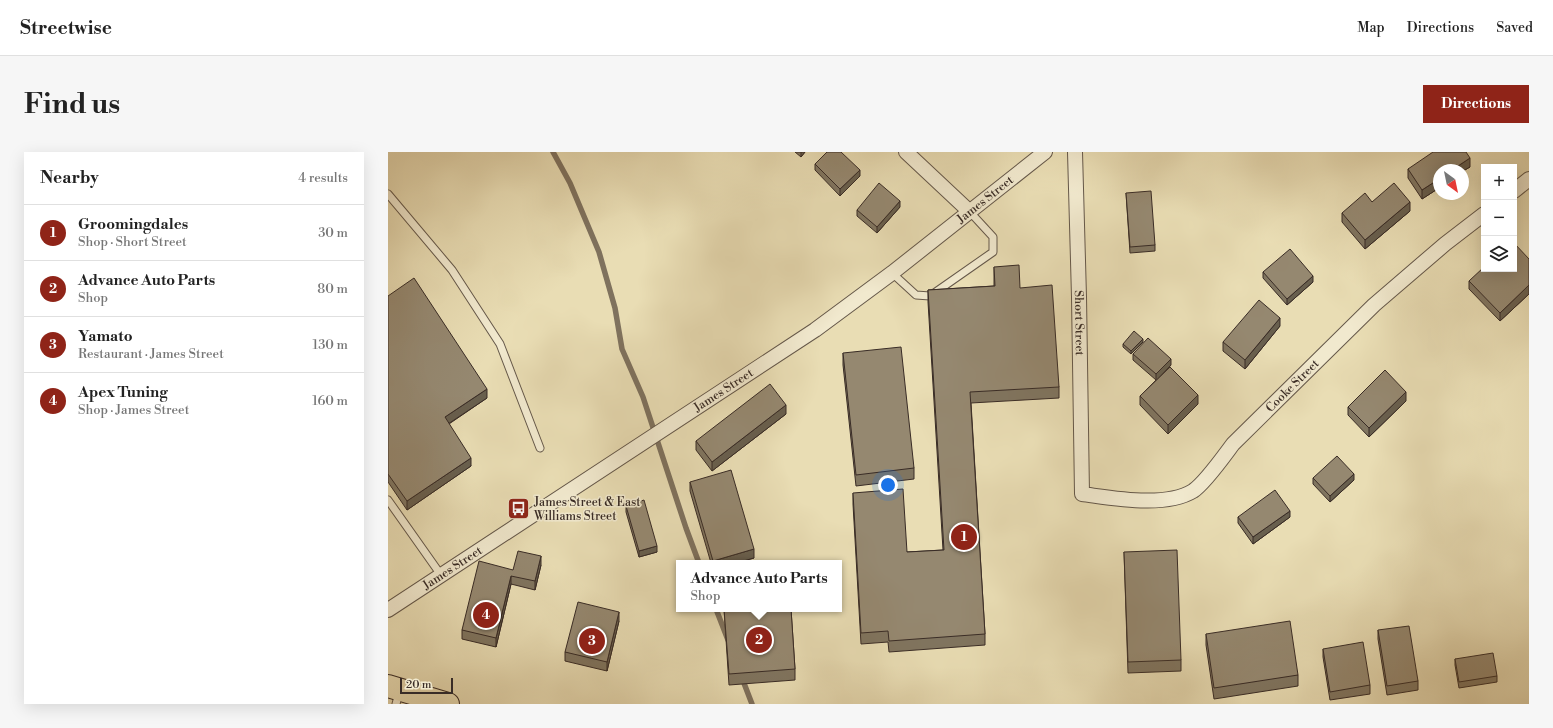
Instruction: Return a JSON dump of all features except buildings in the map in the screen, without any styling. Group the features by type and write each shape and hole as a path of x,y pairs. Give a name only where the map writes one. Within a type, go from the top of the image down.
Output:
{"main road":[{"path":"395,694 444,704"}],"street":[{"path":"906,152 970,212"},
{"name":"James Street","path":"388,610 815,330 892,273 1045,152"},
{"name":"Short Street","path":"1075,152 1082,494"},
{"path":"1517,189 1529,179"},
{"name":"Cooke Street","path":"1082,494 1126,500 1161,500 1180,496 1194,490 1214,469 1233,444 1374,305 1445,244 1481,216"}],"lane":[{"path":"388,194 452,270 500,344 540,448"},
{"path":"892,273 916,295 930,296 993,252 993,237 970,212"},
{"path":"388,500 441,575"}],"waterway":[{"path":"553,152 570,183 599,252 615,308 622,349 643,397 698,560"},
{"path":"717,612 728,640"},
{"path":"742,678 752,704"}],"place":[{"name":"James Street & East Williams Street","path":"518,509"},
{"name":"Groomingdales","path":"964,537"},
{"name":"Apex Tuning","path":"486,615"},
{"name":"Advance Auto Parts","path":"759,640"},
{"name":"Yamato","path":"592,641"}]}
